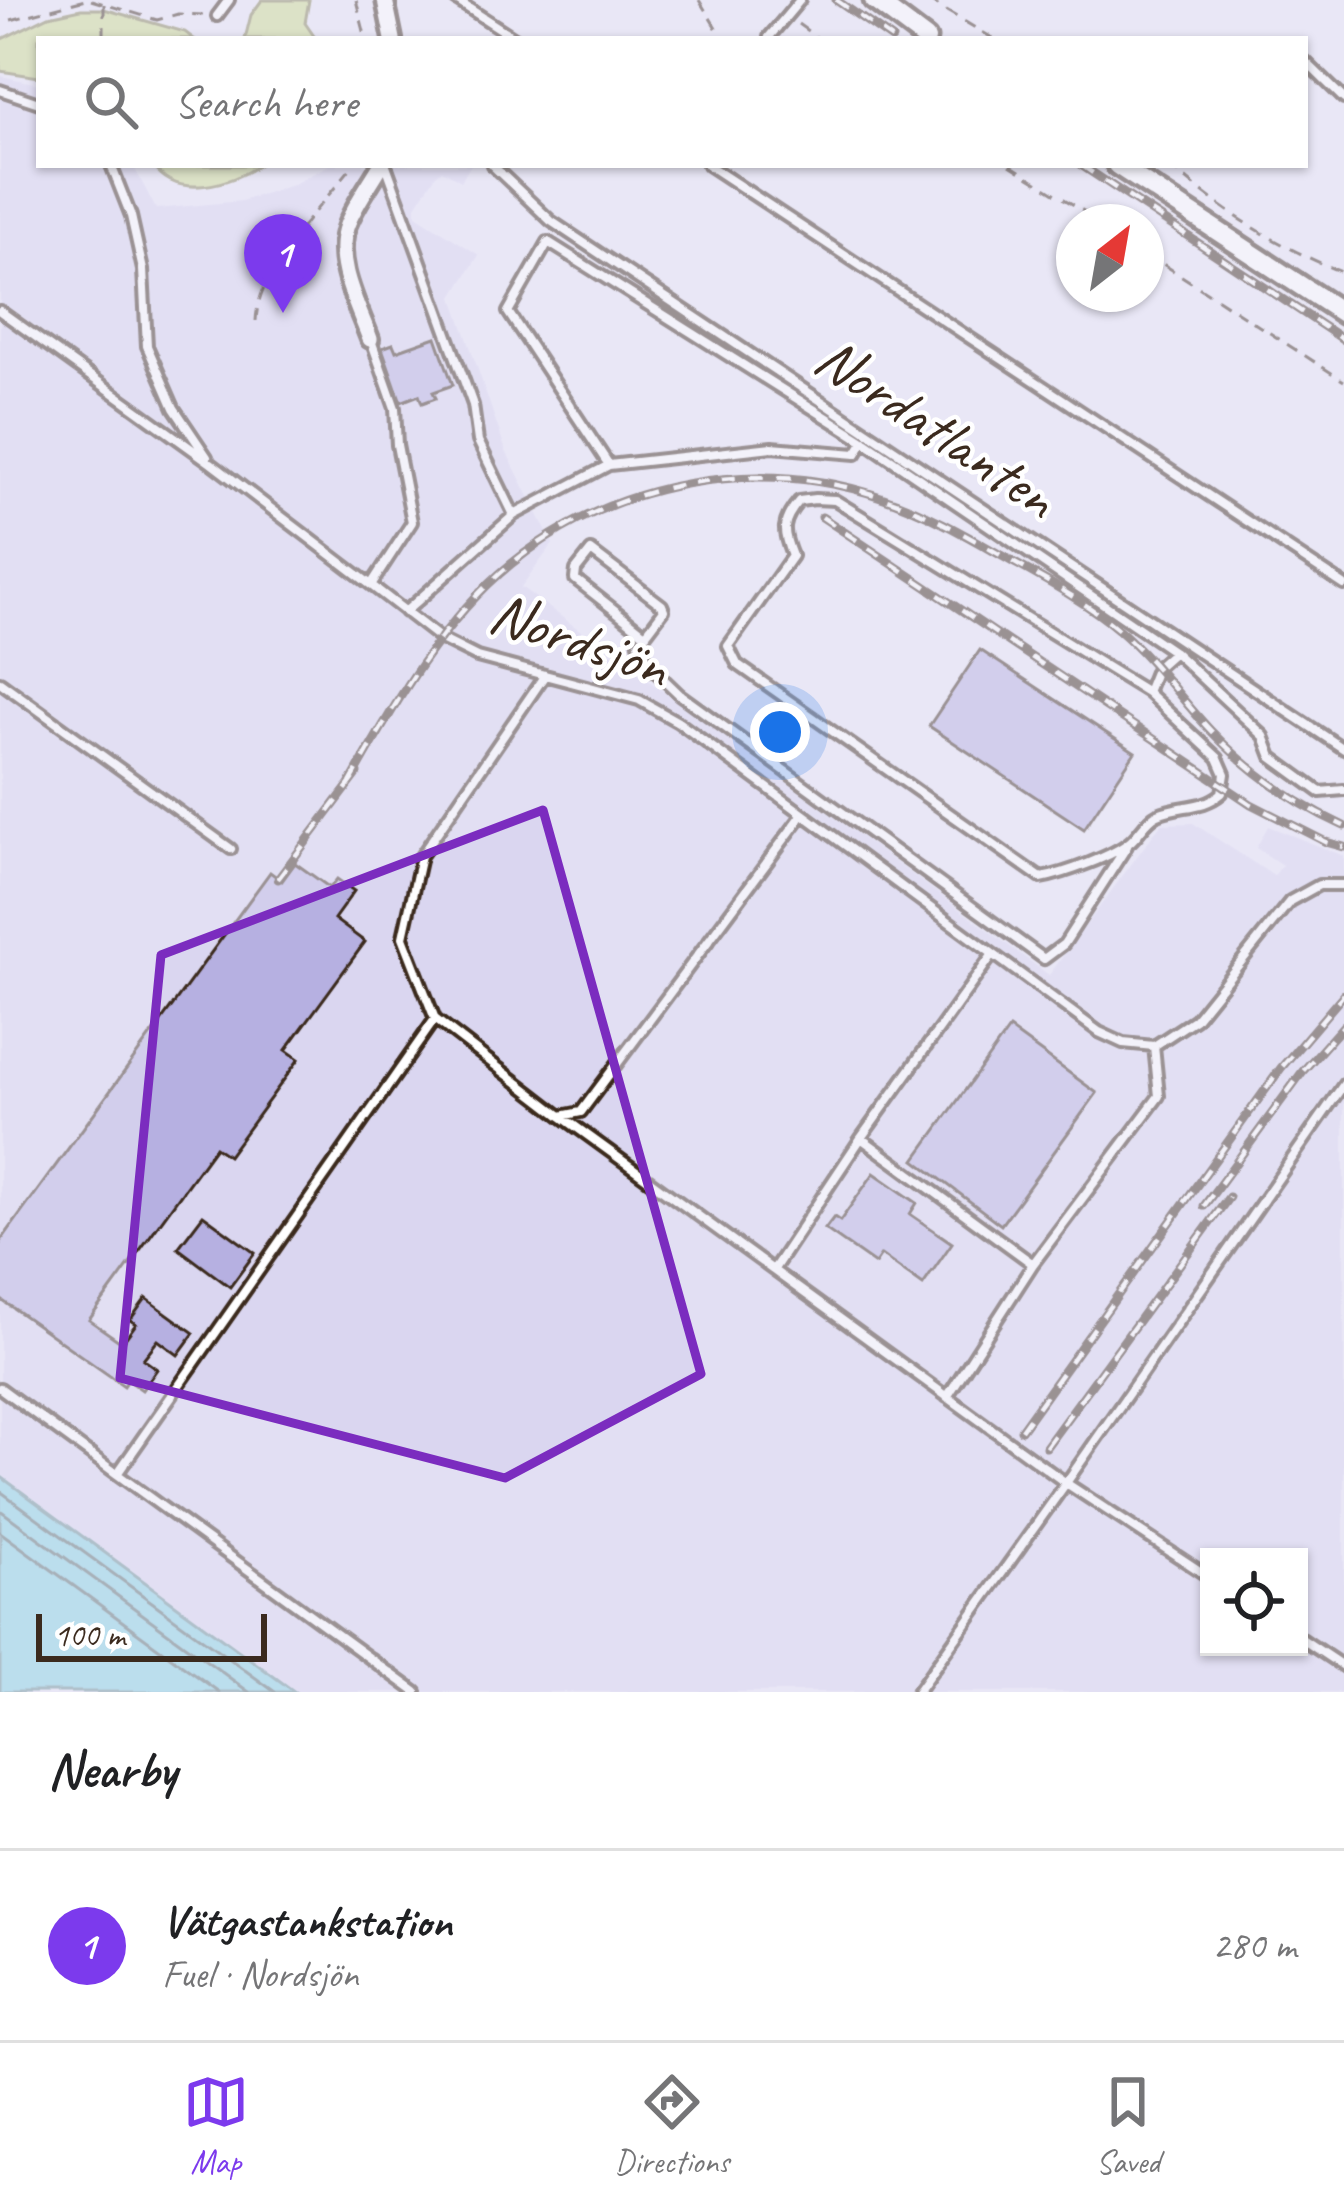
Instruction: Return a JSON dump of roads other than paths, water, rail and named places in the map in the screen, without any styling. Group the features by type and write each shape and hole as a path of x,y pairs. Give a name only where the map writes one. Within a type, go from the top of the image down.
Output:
{"street":[{"path":"385,0 392,36"},
{"path":"874,0 922,36"},
{"path":"370,339 343,251 345,227 381,168"},
{"path":"1123,168 1344,314"}],"lane":[{"path":"217,16 229,0"},
{"path":"456,0 511,36"},
{"path":"770,36 800,0"},
{"path":"1308,64 1344,99"},
{"path":"0,90 36,102"},
{"path":"112,168 131,216 143,270 147,346 174,408 211,463"},
{"path":"384,168 473,405 478,441 514,514"},
{"name":"Nordatlanten","path":"495,168 551,220 1344,749"},
{"name":"Nordatlanten","path":"713,168 1344,585"},
{"path":"609,466 508,312 548,242 864,441 1174,652 1264,736 1273,757 1320,792 1344,790"},
{"name":"Nordsjön","path":"0,311 211,463 441,639 477,657 638,700 678,722 1099,1032 1123,1043 1154,1046"},
{"path":"370,339 395,408 412,522 371,585"},
{"path":"405,612 514,514 609,466 772,447 856,454 864,441"},
{"path":"645,634 575,579 591,551 662,605 664,610 639,644 652,668 679,694 1044,959 1064,944 1128,845 1152,817 1202,806 1216,798 1225,787 1223,767 1147,692 836,500 799,501 785,518 782,531 792,556 728,646 737,664 1041,878 1065,873 1128,845"},
{"path":"1147,692 1157,667 1174,652"},
{"path":"545,675 421,856 403,937 435,1019 946,1397 1200,1571"},
{"path":"0,682 231,849"},
{"path":"582,1131 581,1112 803,814"},
{"path":"946,1397 1033,1264 1159,1096 1154,1046 1196,1019 1290,901 1319,885 1344,885"},
{"path":"774,1269 993,954"},
{"path":"117,1474 435,1019"},
{"path":"917,1692 1344,1084"},
{"path":"561,1116 581,1112"},
{"path":"861,1138 1033,1264"},
{"path":"0,1388 416,1692"},
{"path":"1308,1643 1344,1667"}],"water":[{"path":"0,1476 295,1692 0,1692"}],"railway":[{"path":"836,0 888,36"},
{"path":"1086,168 1344,340"},
{"path":"350,783 440,638 511,564 551,536 640,495 736,478 785,478 834,484 897,503 1063,591 1132,642 1211,731 1257,773 1344,826"},
{"path":"822,517 1251,804 1344,847"},
{"path":"278,879 358,773"},
{"path":"1021,1430 1281,1068 1344,994"},
{"path":"1204,1206 1303,1071 1344,1025"},
{"path":"1046,1447 1229,1197"}],"place":[{"name":"Vätgastankstation","path":"283,313"}]}
